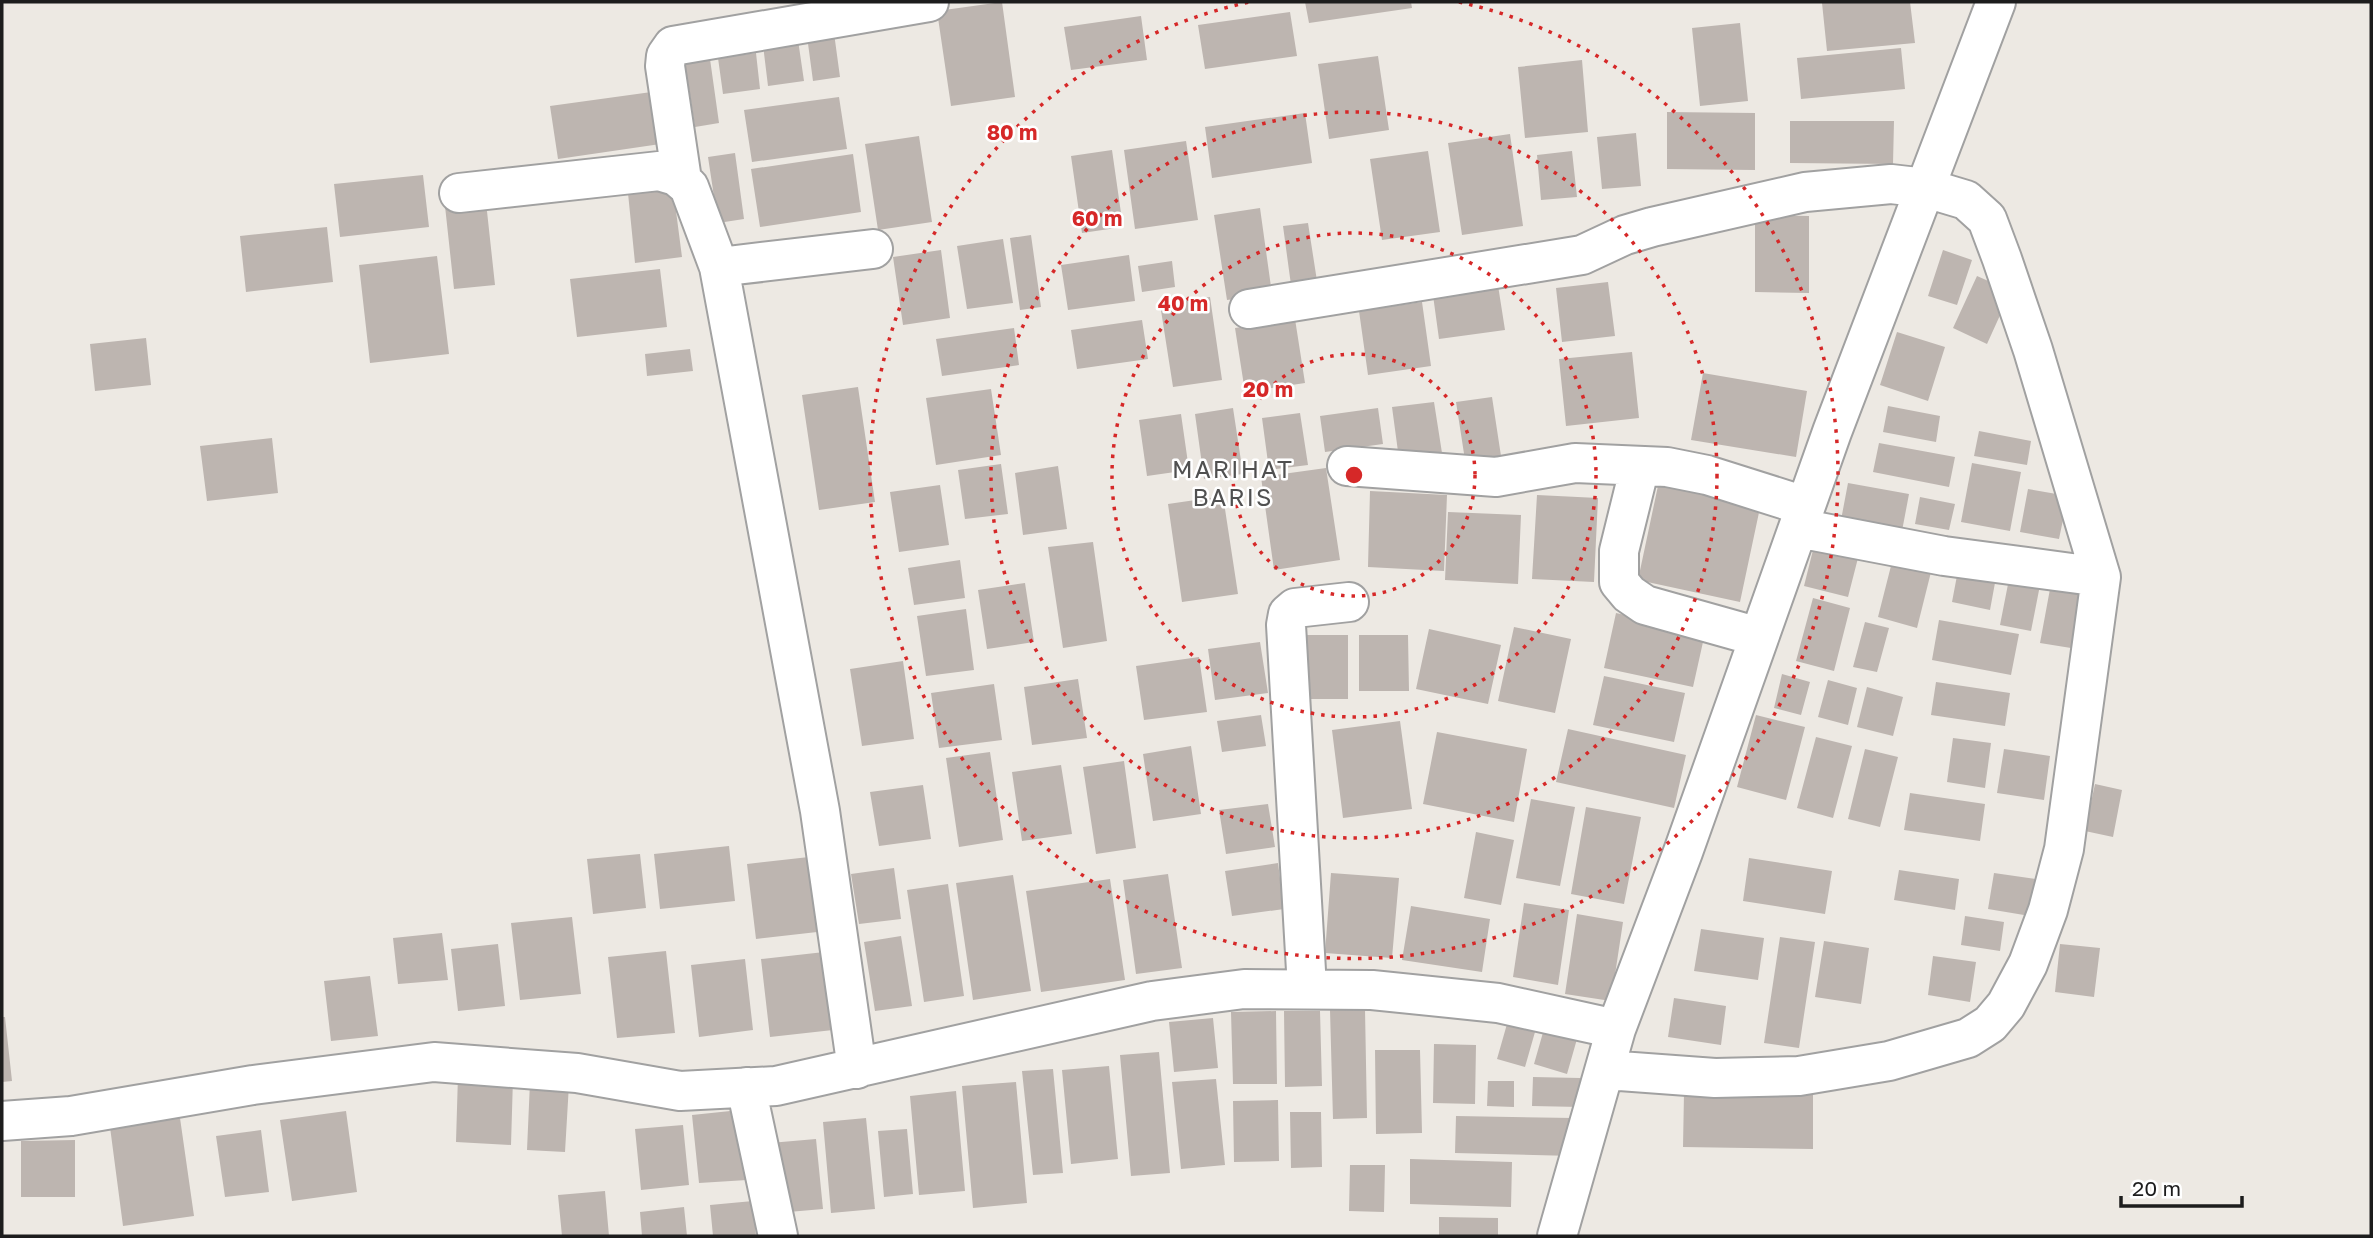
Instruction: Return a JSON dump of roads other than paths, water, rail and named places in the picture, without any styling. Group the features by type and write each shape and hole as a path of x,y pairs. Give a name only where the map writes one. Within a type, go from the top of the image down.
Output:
{"street":[{"path":"682,180 665,66 666,56 673,46 929,2"},
{"path":"1557,1236 1616,1029 1801,517 1996,2"},
{"path":"460,193 659,171 671,174 689,187 719,267 820,811 857,1069"},
{"path":"1249,309 1582,255 1625,235 1652,227 1805,192 1891,184 1926,188 1966,200 1987,219 2034,350 2101,577 2064,849 2048,910 2028,964 2006,1005 1990,1024 1968,1038 1889,1061 1799,1076 1716,1078 1606,1070"},
{"path":"719,267 873,249"},
{"path":"1347,466 1496,477 1575,463 1667,467 1707,475 1801,517 1944,556 2101,577"},
{"path":"1640,466 1619,551 1619,582 1629,594 1646,605 1759,637"},
{"path":"1307,988 1286,625 1288,614 1295,608 1349,602"},
{"path":"2,1121 71,1116 253,1085 434,1062 577,1073 680,1091 776,1086 1152,1001 1244,989 1372,990 1498,1003 1616,1029"},
{"path":"746,1087 778,1236"}],"district":[{"name":"MARIHAT BARIS","path":"1233,482"}]}
